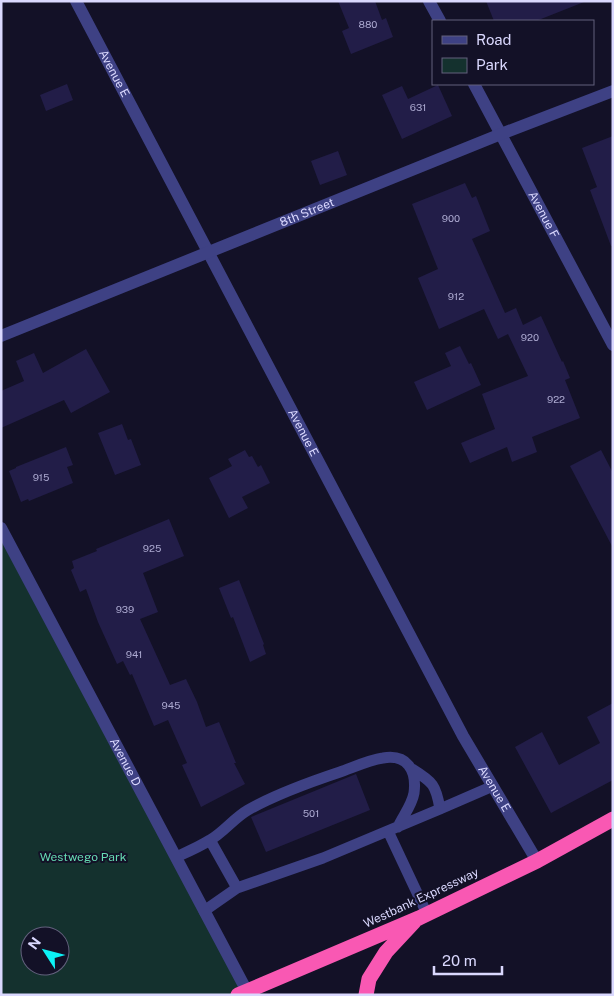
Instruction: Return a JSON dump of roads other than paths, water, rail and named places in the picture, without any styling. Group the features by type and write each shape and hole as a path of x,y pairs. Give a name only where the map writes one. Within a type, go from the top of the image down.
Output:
{"highway":[{"name":"Westbank Expressway","path":"244,994 423,916 537,861 613,819"},
{"path":"366,995 369,979 386,952 423,916"}],"street":[{"name":"Avenue E","path":"76,1 463,736 537,861"},
{"path":"429,1 439,20"},
{"name":"Avenue F","path":"475,85 613,345"},
{"name":"8th Street","path":"1,336 501,134 613,91"},
{"name":"Avenue D","path":"1,528 176,857 244,994"}],"lane":[{"path":"176,857 210,840 246,811 263,802 322,778 383,758 400,758 425,777 436,788 440,810"},
{"path":"393,829 406,811 414,793 412,769"},
{"path":"204,911 237,888 323,858 493,786"},
{"path":"393,829 423,916"},
{"path":"210,840 237,888"}],"park label":[{"name":"Westwego Park","path":"83,857"}]}
